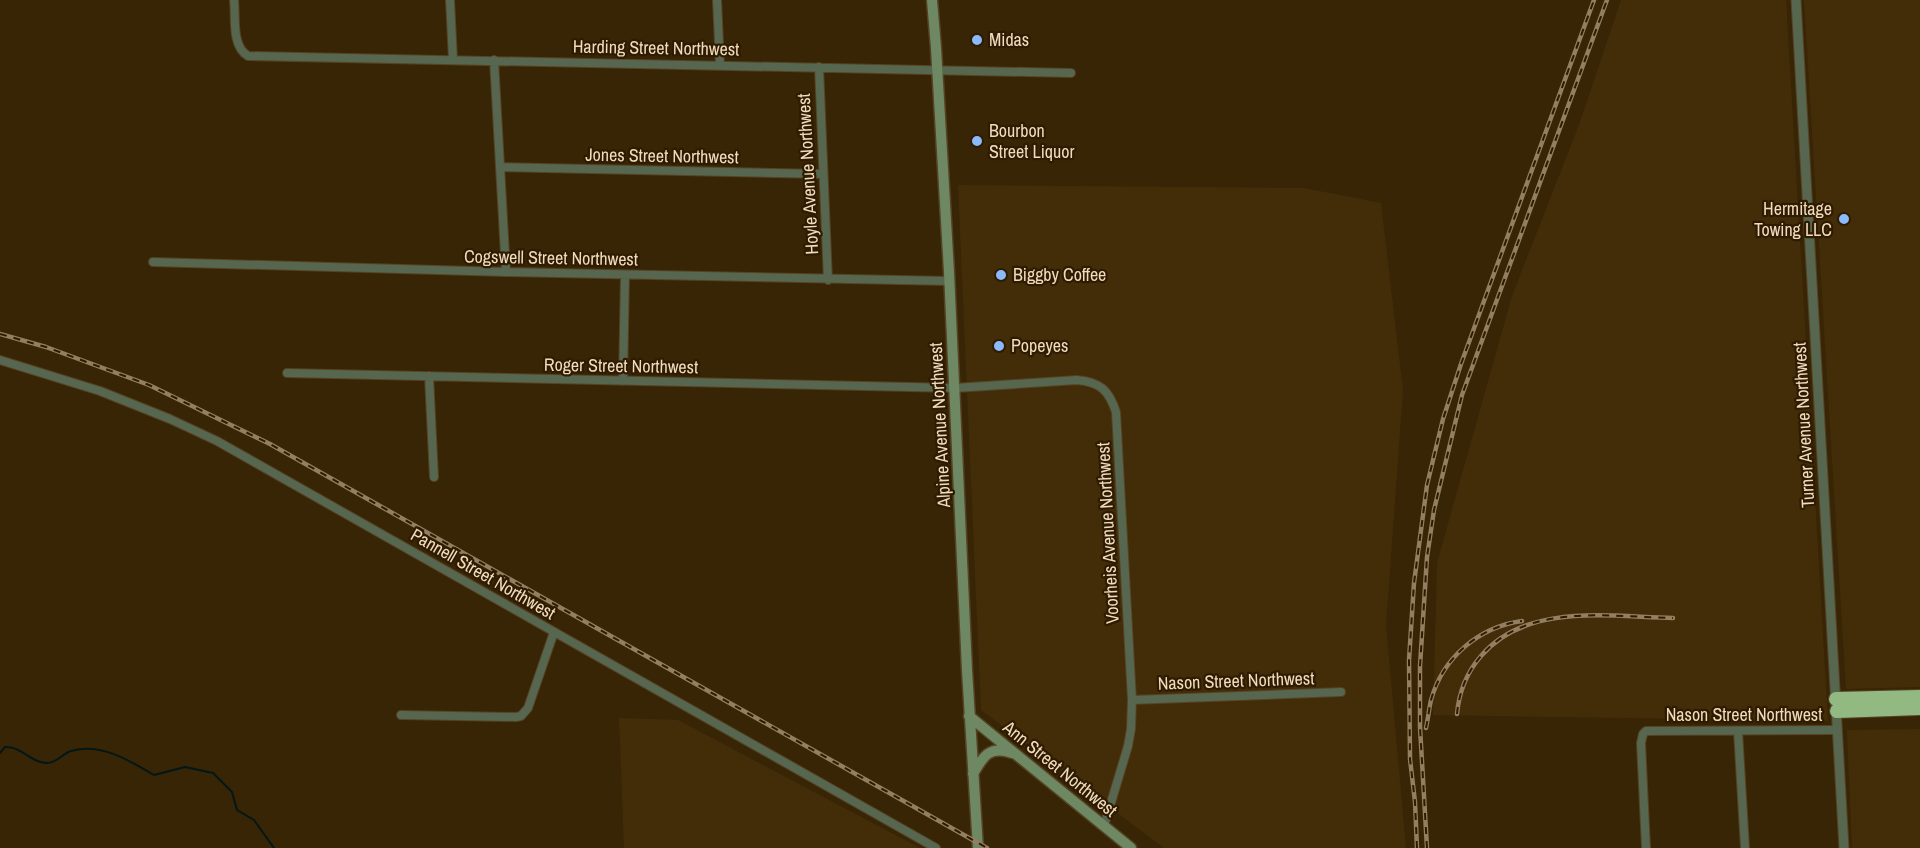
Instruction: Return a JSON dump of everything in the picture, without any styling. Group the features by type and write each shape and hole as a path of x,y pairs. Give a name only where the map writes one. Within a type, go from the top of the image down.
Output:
{"highway":[{"path":"1837,705 1920,697"},
{"path":"1837,705 1920,708"}],"main road":[{"name":"Alpine Avenue Northwest","path":"932,0 938,71 969,716 978,848"},
{"name":"Ann Street Northwest","path":"969,716 1131,848"},
{"path":"973,774 982,758 992,752 1005,751 1018,756"}],"street":[{"name":"Harding Street Northwest","path":"234,0 237,41 241,51 248,56 1071,74"},
{"path":"450,0 453,60"},
{"path":"717,0 720,65"},
{"name":"Turner Avenue Northwest","path":"1796,0 1844,848"},
{"path":"494,60 506,272"},
{"name":"Hoyle Avenue Northwest","path":"819,67 828,280"},
{"name":"Jones Street Northwest","path":"500,167 824,174"},
{"name":"Cogswell Street Northwest","path":"153,262 828,280 949,281"},
{"path":"623,381 625,275"},
{"name":"Pannell Street Northwest","path":"0,360 100,391 217,441 936,848"},
{"name":"Roger Street Northwest","path":"287,373 954,388"},
{"path":"429,376 434,477"},
{"name":"Voorheis Avenue Northwest","path":"954,388 1084,380 1097,384 1112,398 1116,412 1132,700 1128,746 1104,826"},
{"path":"401,715 521,716 528,708 554,632"},
{"name":"Nason Street Northwest","path":"1132,700 1341,692"},
{"name":"Nason Street Northwest","path":"1646,848 1641,743 1643,734 1650,731 1837,730"},
{"path":"1738,731 1745,848"}],"shaded area":[{"path":"1621,0 1786,0 1828,721 1433,715 1437,563 1512,296 1580,122"},
{"path":"1804,0 1920,0 1920,687 1846,689"},
{"path":"958,185 1304,188 1381,203 1403,390 1386,625 1406,848 1164,848 981,710"},
{"path":"619,718 678,720 920,848 624,848"},
{"path":"1920,729 1920,848 1852,848 1847,730"}],"waterway":[{"path":"0,753 5,747 11,747 47,763 54,762 71,751 93,749 115,754 154,775 185,767 213,773 232,792 237,810 254,820 274,848"}],"railway":[{"path":"1417,848 1410,759 1409,660 1414,583 1427,485 1443,419 1461,364 1594,0"},
{"path":"1427,848 1420,727 1420,666 1427,557 1434,510 1462,395 1607,0"},
{"path":"0,334 46,347 149,385 270,444 987,848"},
{"path":"1457,714 1464,683 1476,662 1500,639 1522,627 1571,616 1673,618"},
{"path":"1426,728 1431,700 1444,670 1454,658 1477,637 1506,624 1522,621"}],"place":[{"name":"Midas","path":"977,40"},
{"name":"Bourbon Street Liquor","path":"977,141"},
{"name":"Hermitage Towing LLC","path":"1844,219"},
{"name":"Biggby Coffee","path":"1001,275"},
{"name":"Popeyes","path":"999,346"}]}
